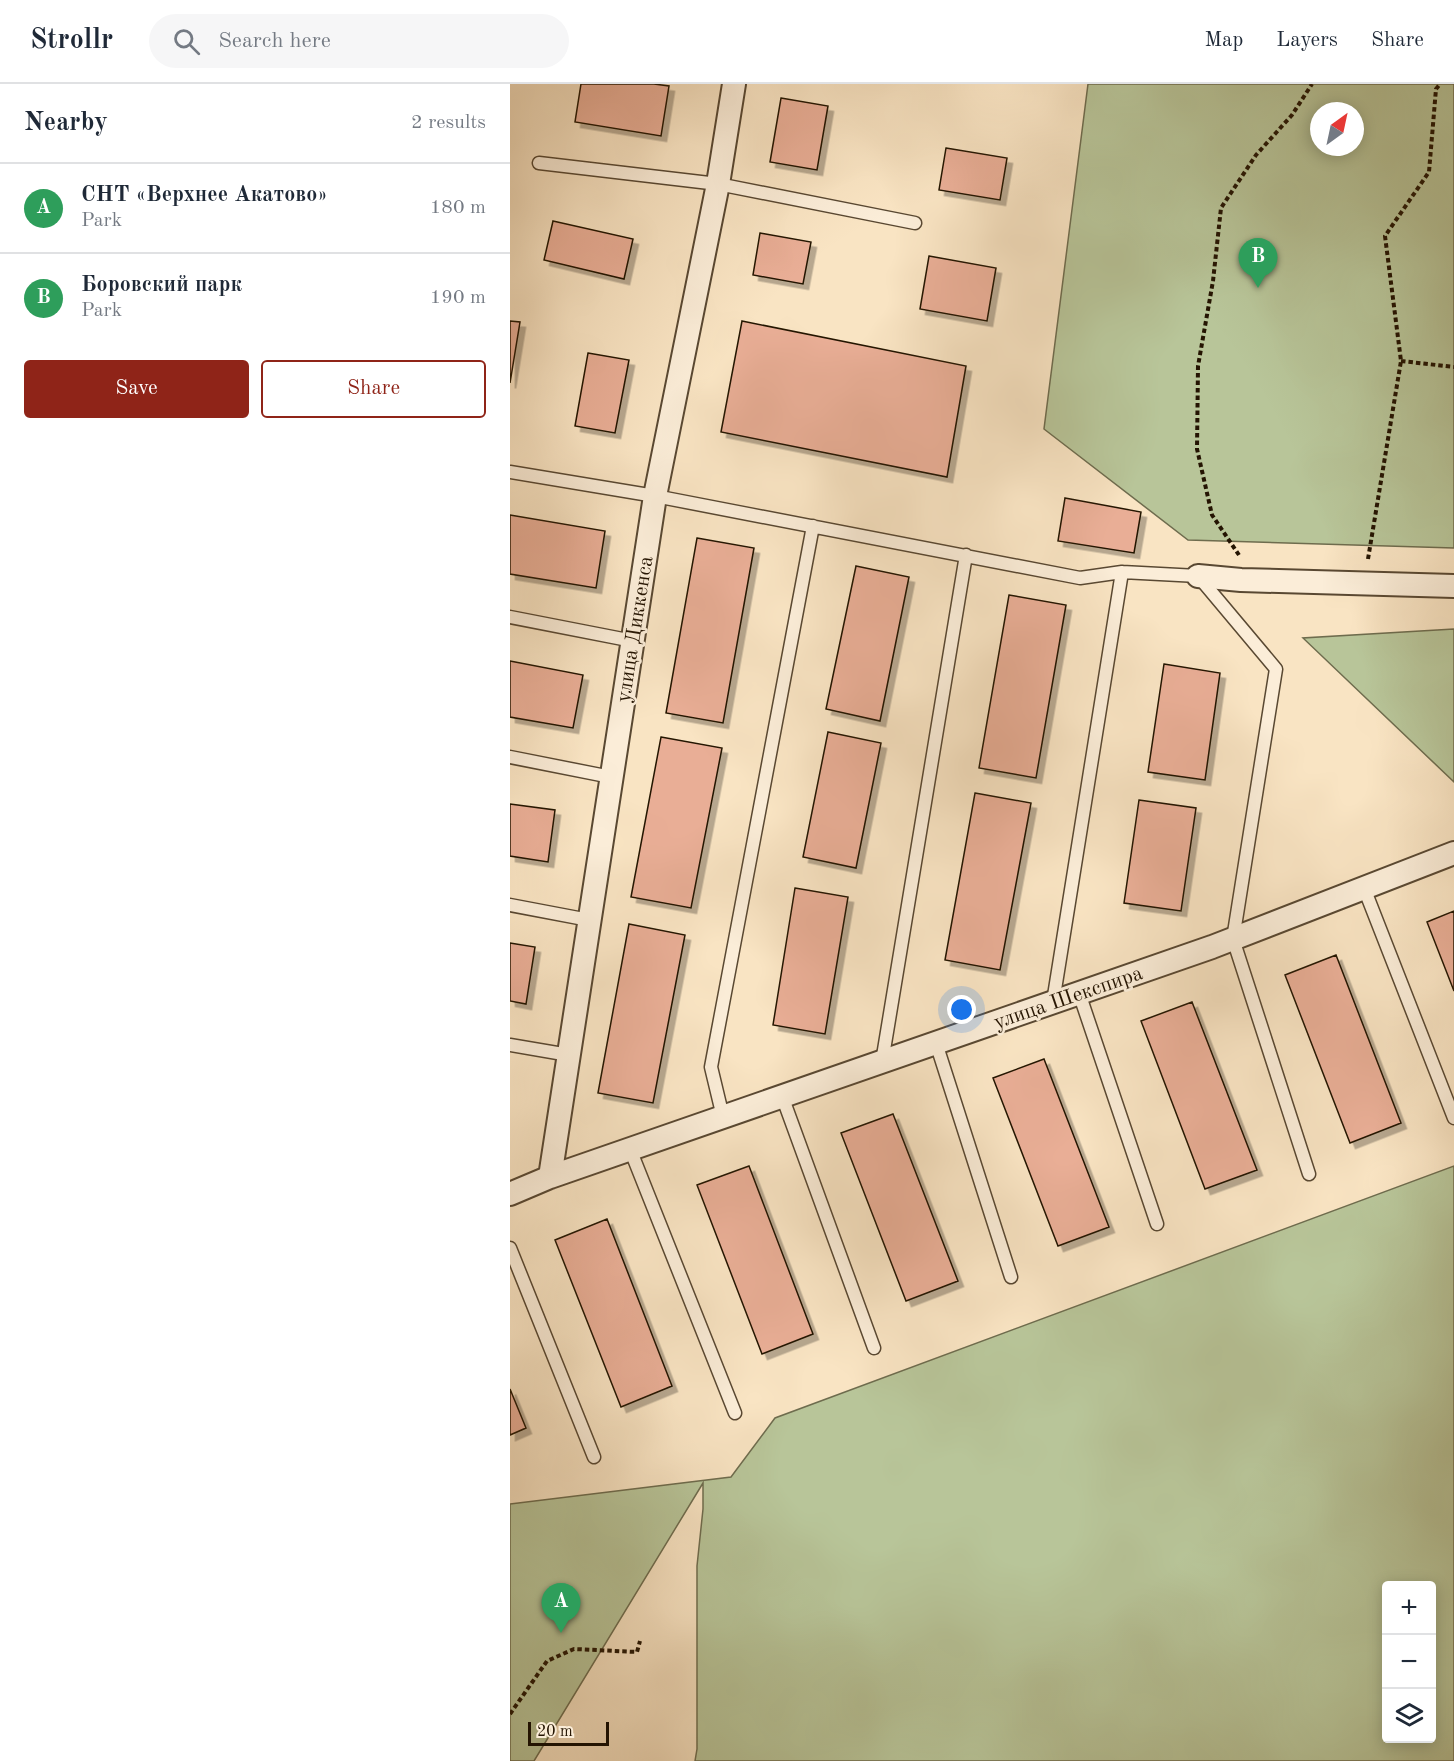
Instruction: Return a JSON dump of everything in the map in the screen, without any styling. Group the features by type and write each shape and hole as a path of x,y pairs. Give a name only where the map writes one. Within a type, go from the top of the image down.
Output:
{"street":[{"name":"улица Диккенса","path":"550,1177 655,496 718,184 734,84"},
{"path":"1198,576 1454,586"},
{"name":"улица Шекспира","path":"510,1194 550,1177 1233,939 1454,853"}],"lane":[{"path":"539,164 718,184 915,223"},
{"path":"510,472 655,496 1080,578 1122,572 1198,576 1276,669 1233,939 1309,1174"},
{"path":"723,1117 711,1068 813,526"},
{"path":"882,1062 966,555"},
{"path":"1053,1002 1122,572"},
{"path":"510,617 633,641"},
{"path":"510,757 611,777"},
{"path":"1364,888 1454,1118"},
{"path":"510,905 589,920"},
{"path":"1079,993 1157,1224"},
{"path":"936,1043 1011,1277"},
{"path":"510,1046 568,1055"},
{"path":"782,1096 874,1348"},
{"path":"630,1149 735,1413"},
{"path":"510,1248 594,1457"}],"path":[{"path":"1257,580 1212,515 1197,449 1198,366 1213,281 1221,208 1256,155 1292,115 1312,84"},
{"path":"1364,584 1401,361 1385,236 1429,172 1436,89 1440,84"},
{"path":"1401,361 1454,367"},
{"path":"510,1714 547,1661 573,1649 637,1652 640,1641"}],"green space":[{"path":"1088,84 1454,84 1454,548 1188,540 1044,429"},
{"path":"1454,629 1454,782 1303,638"},
{"path":"1454,1166 1454,1761 695,1761 697,1749 697,1566 703,1509 703,1483 534,1761 510,1761 510,1504 731,1477 775,1418"}],"building":[{"path":"581,84 669,86 661,136 575,122"},
{"path":"781,98 828,106 817,170 770,162"},
{"path":"946,148 1007,158 1000,200 939,190"},
{"path":"553,221 633,239 624,279 544,260"},
{"path":"760,233 811,242 803,284 753,275"},
{"path":"929,256 996,268 987,321 920,309"},
{"path":"510,321 520,322 510,383"},
{"path":"742,321 966,366 947,477 721,432"},
{"path":"588,353 629,360 615,433 575,426"},
{"path":"1065,498 1141,512 1134,553 1058,541"},
{"path":"510,515 605,531 596,588 510,574"},
{"path":"697,538 754,548 723,723 666,713"},
{"path":"856,566 909,577 880,721 826,709"},
{"path":"1009,595 1066,605 1036,778 979,768"},
{"path":"510,661 583,675 573,728 510,717"},
{"path":"1164,664 1220,673 1205,780 1148,772"},
{"path":"828,732 881,743 856,868 803,857"},
{"path":"661,737 722,748 691,908 631,897"},
{"path":"975,793 1031,803 1000,970 945,960"},
{"path":"1139,800 1196,808 1181,911 1124,903"},
{"path":"510,804 555,810 548,862 510,856"},
{"path":"795,888 848,897 825,1034 773,1025"},
{"path":"1454,911 1454,991 1427,922"},
{"path":"629,924 685,935 653,1103 598,1093"},
{"path":"510,943 535,947 526,1004 510,1001"},
{"path":"1336,955 1401,1123 1350,1143 1285,975"},
{"path":"1192,1002 1257,1170 1205,1189 1141,1021"},
{"path":"1044,1059 1109,1227 1058,1246 993,1078"},
{"path":"893,1114 958,1281 906,1301 841,1133"},
{"path":"749,1166 813,1334 762,1354 697,1185"},
{"path":"607,1219 672,1386 621,1407 555,1240"},
{"path":"510,1389 526,1428 510,1435"}],"place":[{"name":"Боровский парк","path":"1258,288"},
{"name":"СНТ «Верхнее Акатово»","path":"561,1633"}]}
